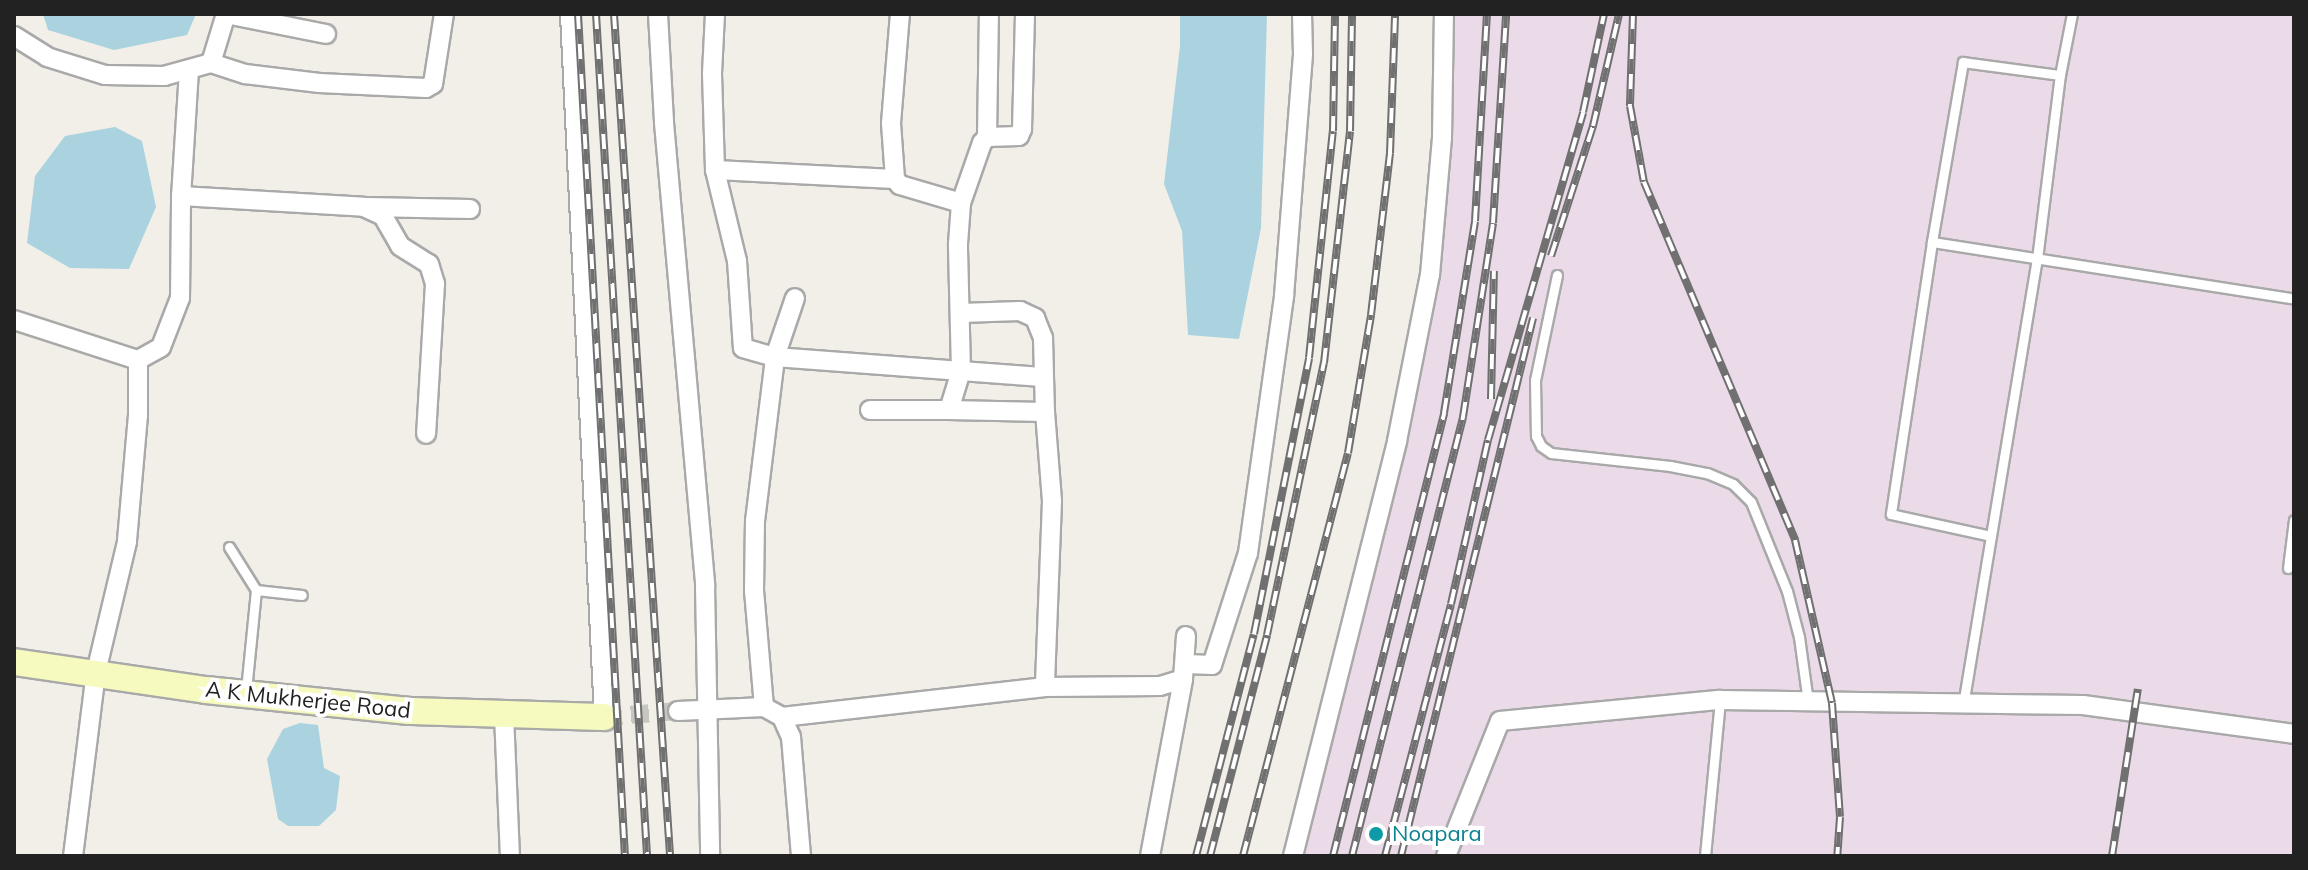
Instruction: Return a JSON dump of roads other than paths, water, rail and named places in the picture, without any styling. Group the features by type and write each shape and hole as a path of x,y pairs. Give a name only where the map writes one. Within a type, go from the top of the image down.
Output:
{"street":[{"path":"211,63 226,14 326,34"},
{"path":"14,36 47,57 105,75 164,76 211,63 245,74 319,83 426,88 433,84 444,14"},
{"path":"570,14 604,717"},
{"path":"658,14 664,123 705,586 710,856"},
{"path":"715,14 712,74 715,170 737,261 743,348 775,357 1042,377"},
{"path":"900,14 891,123 895,179 900,185 961,203"},
{"path":"949,410 961,371 958,244 961,203 982,143 987,137 989,14"},
{"path":"987,137 1019,136 1022,129 1025,14"},
{"path":"678,711 706,707 764,707 782,717 1045,687 1160,686 1184,671 1212,665 1248,553 1284,296 1303,54 1302,14"},
{"path":"1293,856 1397,441 1430,275 1442,138 1444,14"},
{"path":"14,320 138,360 161,347 180,298 181,196 189,70"},
{"path":"715,170 895,179"},
{"path":"181,196 364,207 470,209"},
{"path":"364,207 383,216 400,246 429,264 434,273 426,434"},
{"path":"764,707 754,555 775,357 795,298"},
{"path":"961,313 1020,311 1035,318 1043,338 1042,377 1052,501 1045,687"},
{"path":"73,856 96,672 127,542 138,415 138,360"},
{"path":"870,410 1045,412"},
{"path":"1150,856 1184,671 1186,636"},
{"name":"A K Mukherjee Road","path":"14,662 246,694 409,711 604,717"},
{"path":"1446,856 1500,721 1720,700 2083,705 2294,734"},
{"path":"504,714 510,856"},
{"path":"782,717 791,737 801,856"}],"lane":[{"path":"1963,705 2037,259 2060,75 2072,14"},
{"path":"1991,536 1891,514 1963,62 2060,75"},
{"path":"1932,242 2294,299"},
{"path":"1557,275 1535,380 1536,436 1541,446 1551,453 1707,473 1733,484 1751,502 1787,591 1799,637 1808,702"},
{"path":"2288,568 2294,520"},
{"path":"229,547 256,590 246,694"},
{"path":"256,590 302,595"},
{"path":"1705,856 1720,700"}],"water":[{"path":"43,14 196,14 187,35 114,50 48,30"},
{"path":"1180,14 1267,14 1261,228 1239,339 1188,335 1182,231 1164,184 1180,46"},
{"path":"115,127 142,141 156,207 129,269 70,268 27,243 35,176 65,136"},
{"path":"300,723 318,725 324,768 340,776 336,810 319,826 288,826 278,819 267,759 283,729"}],"tunnel":[{"path":"604,717 678,711"}],"railway":[{"path":"578,14 625,856"},
{"path":"596,14 647,856"},
{"path":"614,14 670,856"},
{"path":"1196,856 1254,634 1309,358 1333,131 1335,14"},
{"path":"1210,856 1267,635 1324,363 1350,131 1352,14"},
{"path":"1243,856 1348,453 1371,315 1390,153 1395,14"},
{"path":"1333,856 1444,413 1475,221 1487,14"},
{"path":"1352,856 1463,417 1493,223 1506,14"},
{"path":"1385,856 1451,604 1488,440 1583,112 1604,14"},
{"path":"1551,256 1593,126 1619,14"},
{"path":"1633,14 1630,106 1644,182 1795,540 1832,703 1840,817 1837,856"},
{"path":"1491,399 1494,271"},
{"path":"1401,856 1533,318"},
{"path":"2112,856 2138,689"}],"place":[{"name":"Noapara","path":"1376,834"}]}
